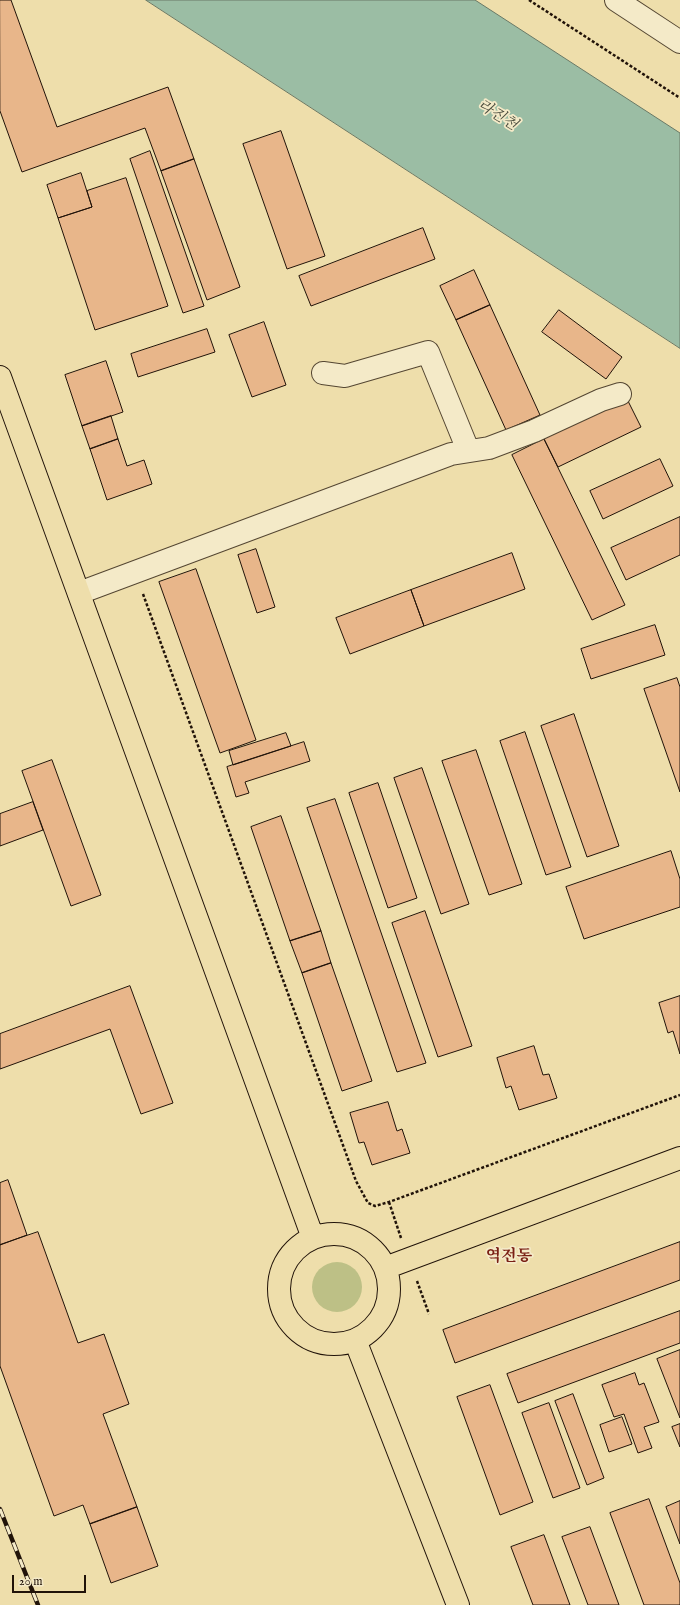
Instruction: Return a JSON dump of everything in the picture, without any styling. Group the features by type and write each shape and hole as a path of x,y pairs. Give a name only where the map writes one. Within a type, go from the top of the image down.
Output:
{"main road":[{"path":"0,377 314,1238"},
{"path":"385,1268 680,1158"},
{"path":"327,1234 356,1238 368,1246 378,1256 385,1268 389,1282 389,1297 385,1311 377,1323 367,1333 355,1340 341,1344 326,1344 312,1340 300,1332 290,1322 283,1310 279,1296 279,1281 283,1267 291,1255 301,1245 314,1238 327,1234"},
{"path":"355,1340 458,1605"}],"street":[{"path":"616,0 680,42"},
{"path":"323,374 345,376 428,352 468,450"},
{"path":"79,593 451,454 468,450 489,448 519,437 601,400 620,394"}],"path":[{"path":"529,0 680,98"},
{"path":"135,572 356,1181 368,1203 375,1206 389,1202 680,1095"}],"shaded area":[{"path":"332,1262 342,1262 355,1269 362,1282 362,1292 355,1305 342,1312 332,1312 323,1308 316,1301 312,1292 312,1282 316,1273 323,1266"}],"water":[{"name":"라진천","path":"146,0 475,0 680,133 680,348"}],"building":[{"path":"0,0 11,0 57,127 168,87 194,159 161,171 145,128 22,172 0,111"},
{"path":"281,131 325,256 287,269 243,144"},
{"path":"150,151 204,306 183,313 130,159"},
{"path":"194,159 240,287 207,300 161,171"},
{"path":"81,173 92,207 58,218 47,185"},
{"path":"126,178 168,306 95,330 58,218 92,207 87,191"},
{"path":"423,228 435,259 311,306 299,276"},
{"path":"474,270 490,305 456,320 440,286"},
{"path":"490,305 540,415 506,430 456,320"},
{"path":"559,310 622,357 606,379 542,332"},
{"path":"264,322 286,385 252,397 229,335"},
{"path":"207,329 215,352 138,377 131,354"},
{"path":"106,361 123,412 82,426 65,375"},
{"path":"627,399 641,427 558,467 544,439"},
{"path":"111,416 118,439 90,449 82,426"},
{"path":"118,439 127,466 144,460 152,484 107,500 90,449"},
{"path":"544,439 625,605 592,620 512,455"},
{"path":"660,459 673,486 603,519 590,491"},
{"path":"680,517 680,555 626,580 611,548"},
{"path":"256,549 275,607 257,613 238,555"},
{"path":"512,553 525,589 424,626 411,590"},
{"path":"196,569 256,740 220,753 159,582"},
{"path":"411,590 424,626 350,654 336,618"},
{"path":"655,625 665,655 591,679 581,649"},
{"path":"677,678 680,687 680,792 644,689"},
{"path":"574,714 619,846 587,857 541,726"},
{"path":"525,732 571,867 546,875 500,741"},
{"path":"286,733 291,746 233,765 229,751"},
{"path":"304,742 310,761 245,782 249,793 236,797 227,767"},
{"path":"476,750 522,884 489,895 442,761"},
{"path":"52,760 101,895 71,906 22,771"},
{"path":"422,768 469,904 441,914 394,778"},
{"path":"378,783 417,898 388,908 349,793"},
{"path":"335,799 426,1063 397,1072 307,808"},
{"path":"33,802 43,830 0,846 0,814"},
{"path":"281,816 321,931 290,941 251,827"},
{"path":"671,851 680,879 680,907 584,939 566,887"},
{"path":"425,911 472,1046 438,1057 392,923"},
{"path":"321,931 331,963 302,973 290,941"},
{"path":"331,963 372,1081 342,1091 302,973"},
{"path":"130,986 173,1103 141,1114 110,1029 0,1069 0,1034"},
{"path":"680,996 680,1054 673,1031 668,1033 659,1003"},
{"path":"534,1046 543,1075 549,1074 557,1098 519,1110 511,1086 506,1088 497,1058"},
{"path":"388,1102 397,1131 402,1129 410,1153 372,1165 364,1142 359,1143 350,1113"},
{"path":"8,1180 27,1235 0,1245 0,1183"},
{"path":"38,1232 78,1343 104,1334 129,1404 103,1414 137,1507 90,1524 83,1505 54,1516 0,1366 0,1245"},
{"path":"680,1242 680,1280 455,1363 443,1330"},
{"path":"680,1311 680,1343 518,1403 507,1374"},
{"path":"680,1350 680,1418 657,1359"},
{"path":"635,1373 639,1385 644,1383 659,1422 644,1427 652,1448 638,1453 624,1414 614,1417 602,1385"},
{"path":"490,1385 533,1502 500,1515 457,1397"},
{"path":"573,1394 604,1478 587,1485 555,1401"},
{"path":"549,1403 580,1488 553,1498 522,1413"},
{"path":"622,1417 632,1444 609,1452 600,1425"},
{"path":"680,1424 680,1447 672,1427"},
{"path":"649,1499 680,1583 680,1605 644,1605 610,1513"},
{"path":"680,1501 680,1544 666,1507"},
{"path":"137,1507 158,1566 111,1583 90,1524"},
{"path":"590,1527 619,1605 588,1605 562,1537"},
{"path":"544,1535 570,1605 533,1605 511,1547"}],"railway":[{"path":"0,1509 38,1605"}],"district":[{"name":"역전동","path":"509,1258"}]}
